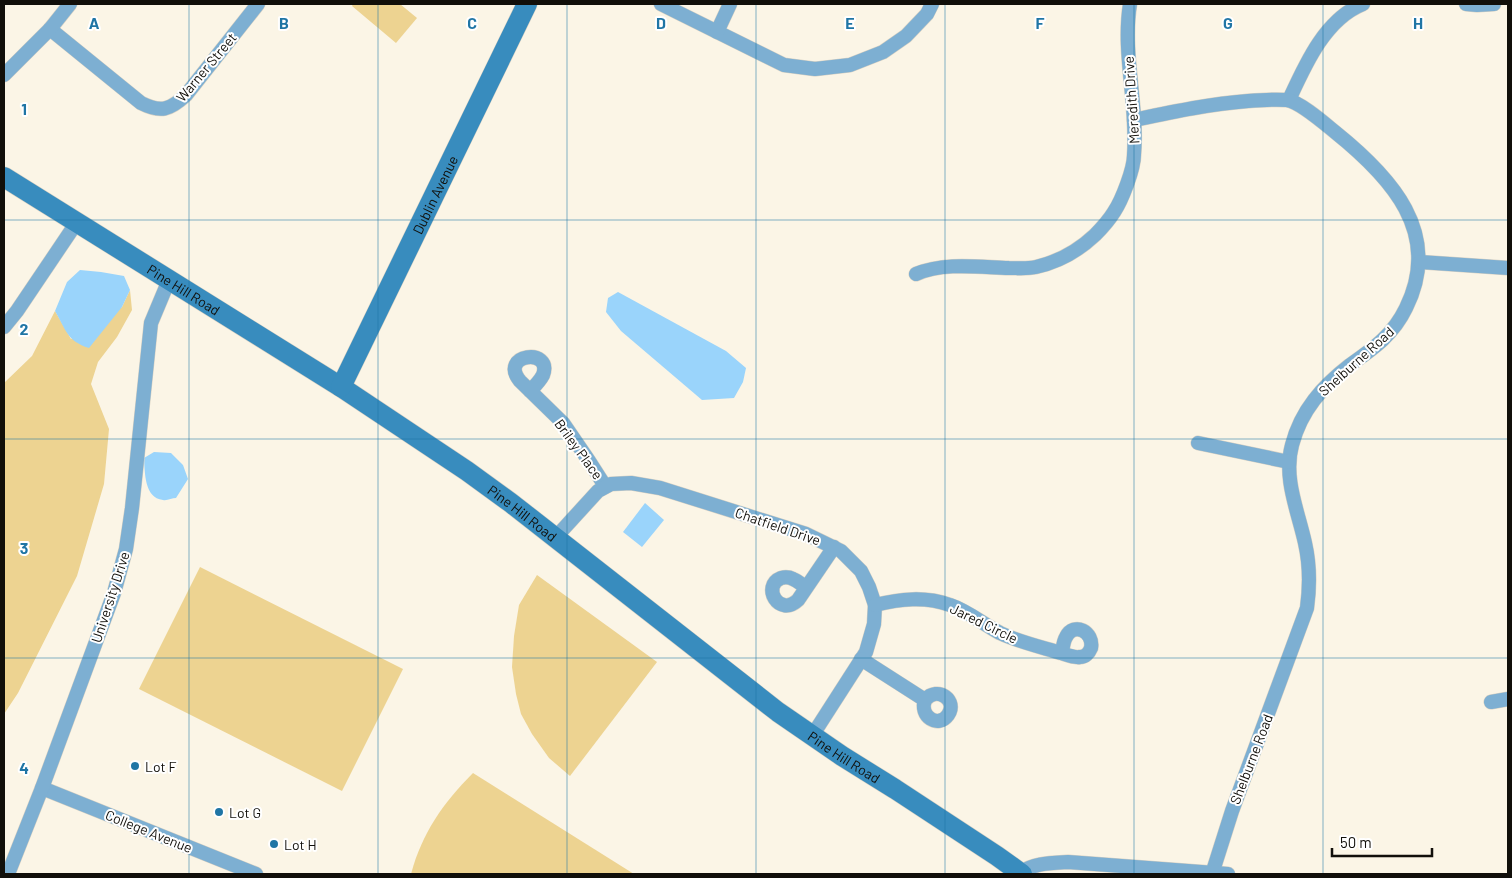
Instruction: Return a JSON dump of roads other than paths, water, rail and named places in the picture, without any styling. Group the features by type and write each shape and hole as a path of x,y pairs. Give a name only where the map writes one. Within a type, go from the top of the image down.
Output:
{"street":[{"path":"4,75 50,29 70,4"},
{"name":"Warner Street","path":"50,29 141,103 152,108 163,109 179,102 186,95 258,4"},
{"name":"Dublin Avenue","path":"341,387 528,4"},
{"path":"661,4 784,65 815,69 850,65 882,52 906,36 927,14 932,4"},
{"path":"716,32 730,4"},
{"name":"Meredith Drive","path":"916,274 928,269 944,266 1033,268 1050,263 1071,254 1097,232 1115,212 1130,174 1134,157 1134,120 1127,40 1130,4"},
{"path":"1134,120 1212,104 1289,100 1311,56 1326,33 1347,12 1363,4"},
{"path":"1466,4 1494,4"},
{"name":"Shelburne Road","path":"1212,874 1232,811 1307,608 1309,568 1306,544 1293,495 1289,462 1292,444 1305,410 1316,396 1329,383 1386,337 1397,324 1411,298 1420,262 1418,242 1411,219 1393,187 1339,135 1289,100"},
{"name":"Pine Hill Road","path":"4,177 341,387 467,471 556,537 749,690 812,736 895,789 1020,874"},
{"path":"4,327 77,222"},
{"path":"1420,262 1508,268"},
{"name":"University Drive","path":"8,874 114,593 126,549 152,322 169,280"},
{"name":"Briley Place","path":"530,391 563,423 605,486"},
{"path":"1198,443 1289,462"},
{"name":"Chatfield Drive","path":"605,486 631,483 660,488 806,534 834,547 848,557 861,571 873,595 875,605 872,634 866,652 812,736"},
{"path":"556,537 590,499 605,486"},
{"path":"806,588 834,547"},
{"name":"Jared Circle","path":"875,605 906,599 936,601 951,605 1003,634 1029,644 1062,653"},
{"path":"861,659 925,700"},
{"path":"1491,702 1508,699"},
{"name":"College Avenue","path":"42,788 256,874"},
{"path":"1020,874 1035,866 1046,863 1068,862 1228,874"}],"water":[{"path":"80,270 124,276 130,290 122,307 89,348 71,338 55,311 67,282"},
{"path":"618,292 726,351 746,368 743,382 734,398 702,400 621,331 606,312 608,298"},
{"path":"154,452 171,453 183,465 188,479 176,498 165,500 157,498 149,490 145,477 144,458"},
{"path":"645,503 664,520 642,547 623,532"}],"place":[{"name":"Lot F","path":"135,766"},
{"name":"Lot G","path":"219,812"},
{"name":"Lot H","path":"274,844"}]}
